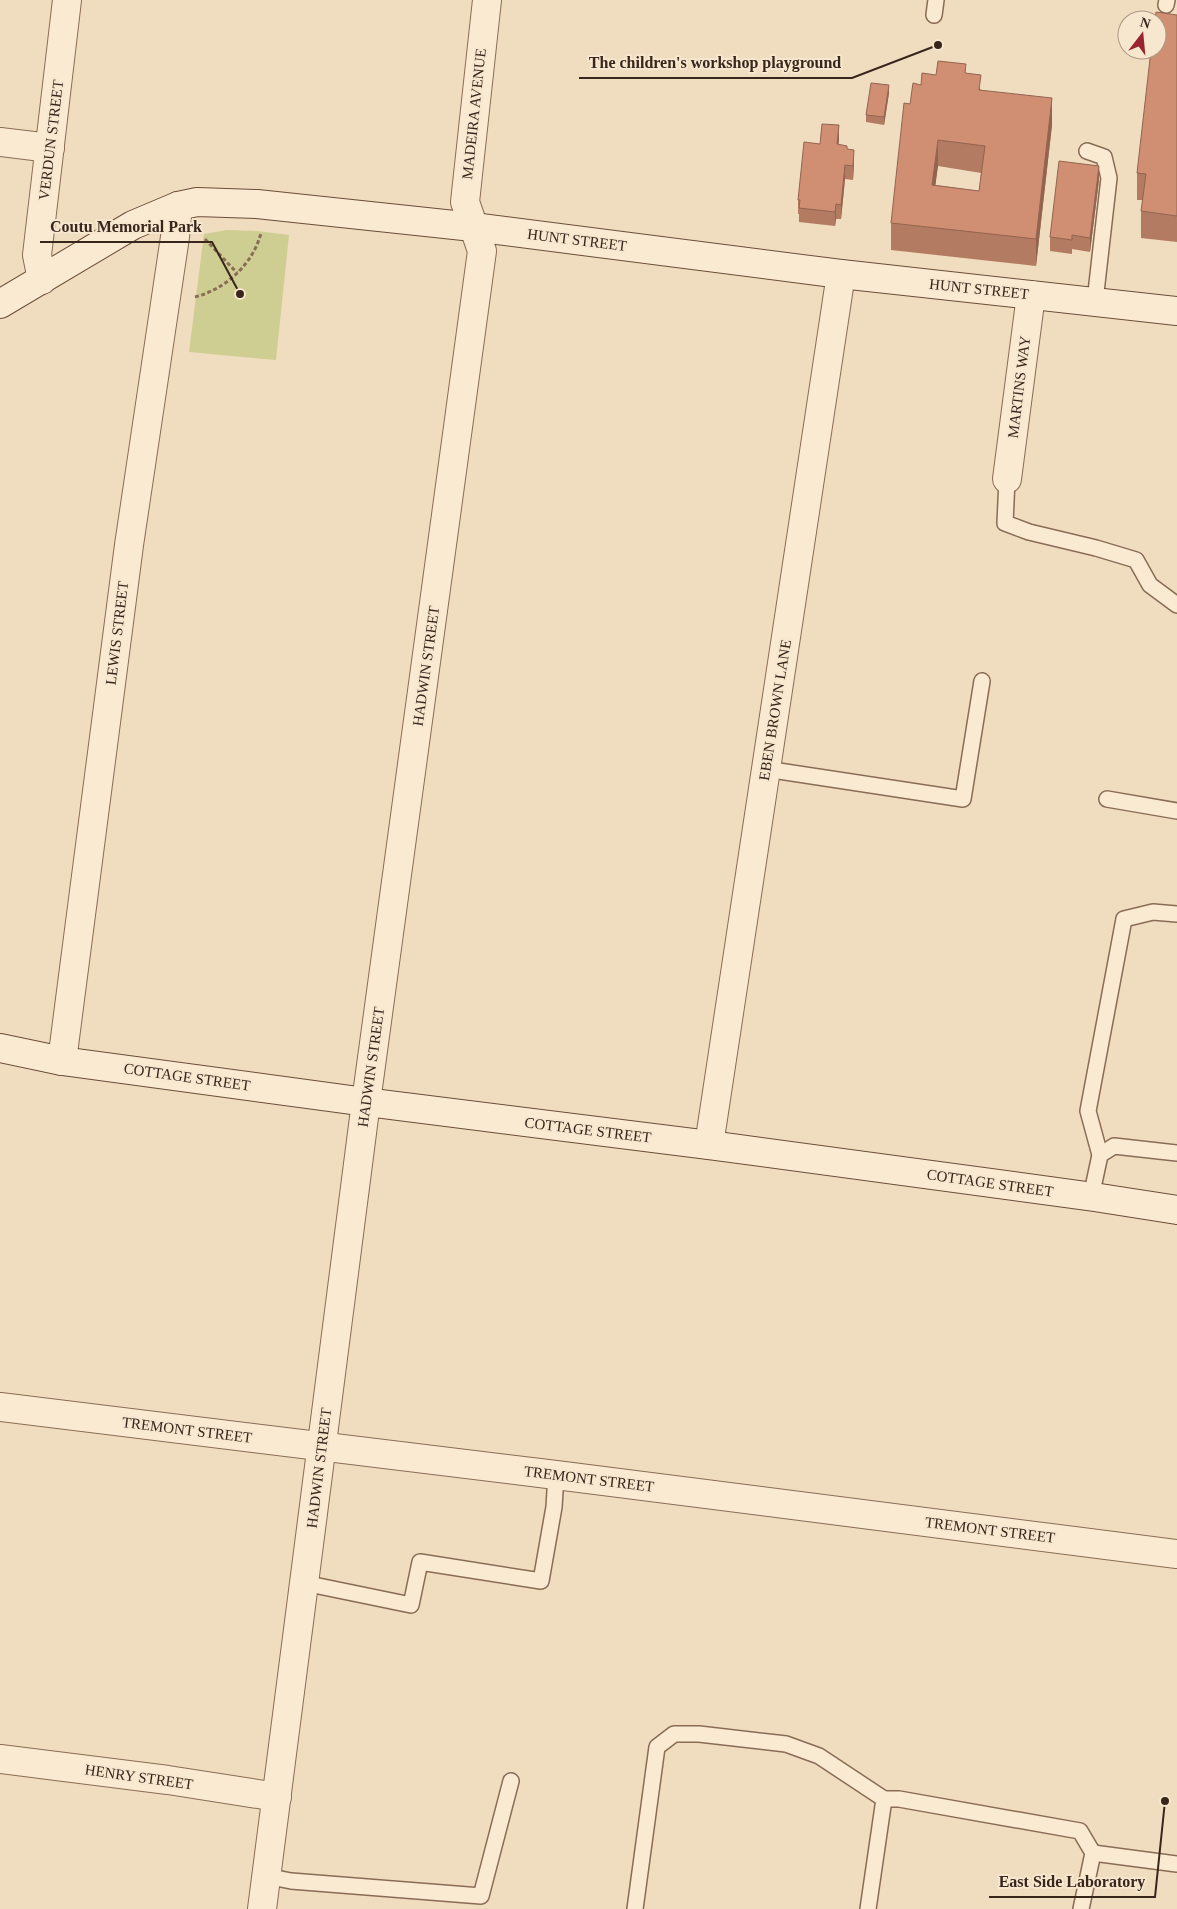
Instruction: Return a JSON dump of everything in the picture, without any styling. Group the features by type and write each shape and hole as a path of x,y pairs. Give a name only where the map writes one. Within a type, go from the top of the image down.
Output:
{"street":[{"name":"VERDUN STREET","path":"42,280 37,254 67,0"},
{"name":"MADEIRA AVENUE","path":"473,227 465,202 487,0"},
{"path":"0,142 50,148"},
{"name":"HUNT STREET","path":"0,304 133,225 178,206 198,202 257,204 473,227 841,274 1177,311"},
{"name":"LEWIS STREET","path":"62,1061 127,555 175,237 178,206"},
{"name":"HADWIN STREET","path":"262,1909 366,1102 482,250 473,227"},
{"name":"EBEN BROWN LANE","path":"709,1145 841,274"},
{"name":"MARTINS WAY","path":"1007,479 1031,295"},
{"name":"COTTAGE STREET","path":"0,1048 62,1061 366,1102 709,1145 1177,1210"},
{"name":"TREMONT STREET","path":"0,1407 1177,1554"},
{"name":"HENRY STREET","path":"0,1759 168,1780 277,1797"}],"lane":[{"path":"1087,150 1104,157 1109,178 1095,302"},
{"path":"1007,479 1006,523 1029,532 1136,560 1150,585 1177,605"},
{"path":"766,769 963,799 982,681"},
{"path":"1106,799 1177,811"},
{"path":"1091,1197 1100,1155 1088,1111 1124,919 1153,912 1177,914"},
{"path":"1100,1155 1114,1146 1177,1153"},
{"path":"304,1584 411,1605 420,1562 542,1581 554,1507 556,1475"},
{"path":"635,1909 658,1747 674,1734 699,1734 786,1744 819,1756 884,1799 899,1799 1080,1831 1093,1853 1082,1909"},
{"path":"266,1876 291,1881 482,1896 511,1781"},
{"path":"868,1909 884,1799"},
{"path":"1093,1853 1177,1864"}],"path":[{"path":"188,299 208,294 237,273 253,253 262,228"},
{"path":"201,234 237,273"}],"green space":[{"path":"227,230 289,235 276,360 189,352 204,234"}],"building":[{"path":"1167,14 1177,15 1177,216 1141,211 1146,174 1137,173 1150,60 1167,60"},
{"path":"938,61 966,64 965,73 981,75 979,90 1052,98 1036,239 891,223 904,103 910,104 913,83 921,85 922,73 936,75","holes":["938,140 985,146 979,191 932,185"]},
{"path":"871,83 889,85 884,117 866,115"},
{"path":"822,124 839,125 837,144 854,150 853,166 845,165 841,205 836,204 835,212 799,208 800,200 798,200 804,142 820,144"},
{"path":"1059,161 1099,166 1090,238 1072,235 1072,240 1050,237"}],"place":[{"name":"The children's workshop playground","path":"938,45"},
{"name":"Coutu Memorial Park","path":"240,294"},
{"name":"East Side Laboratory","path":"1165,1801"}]}
